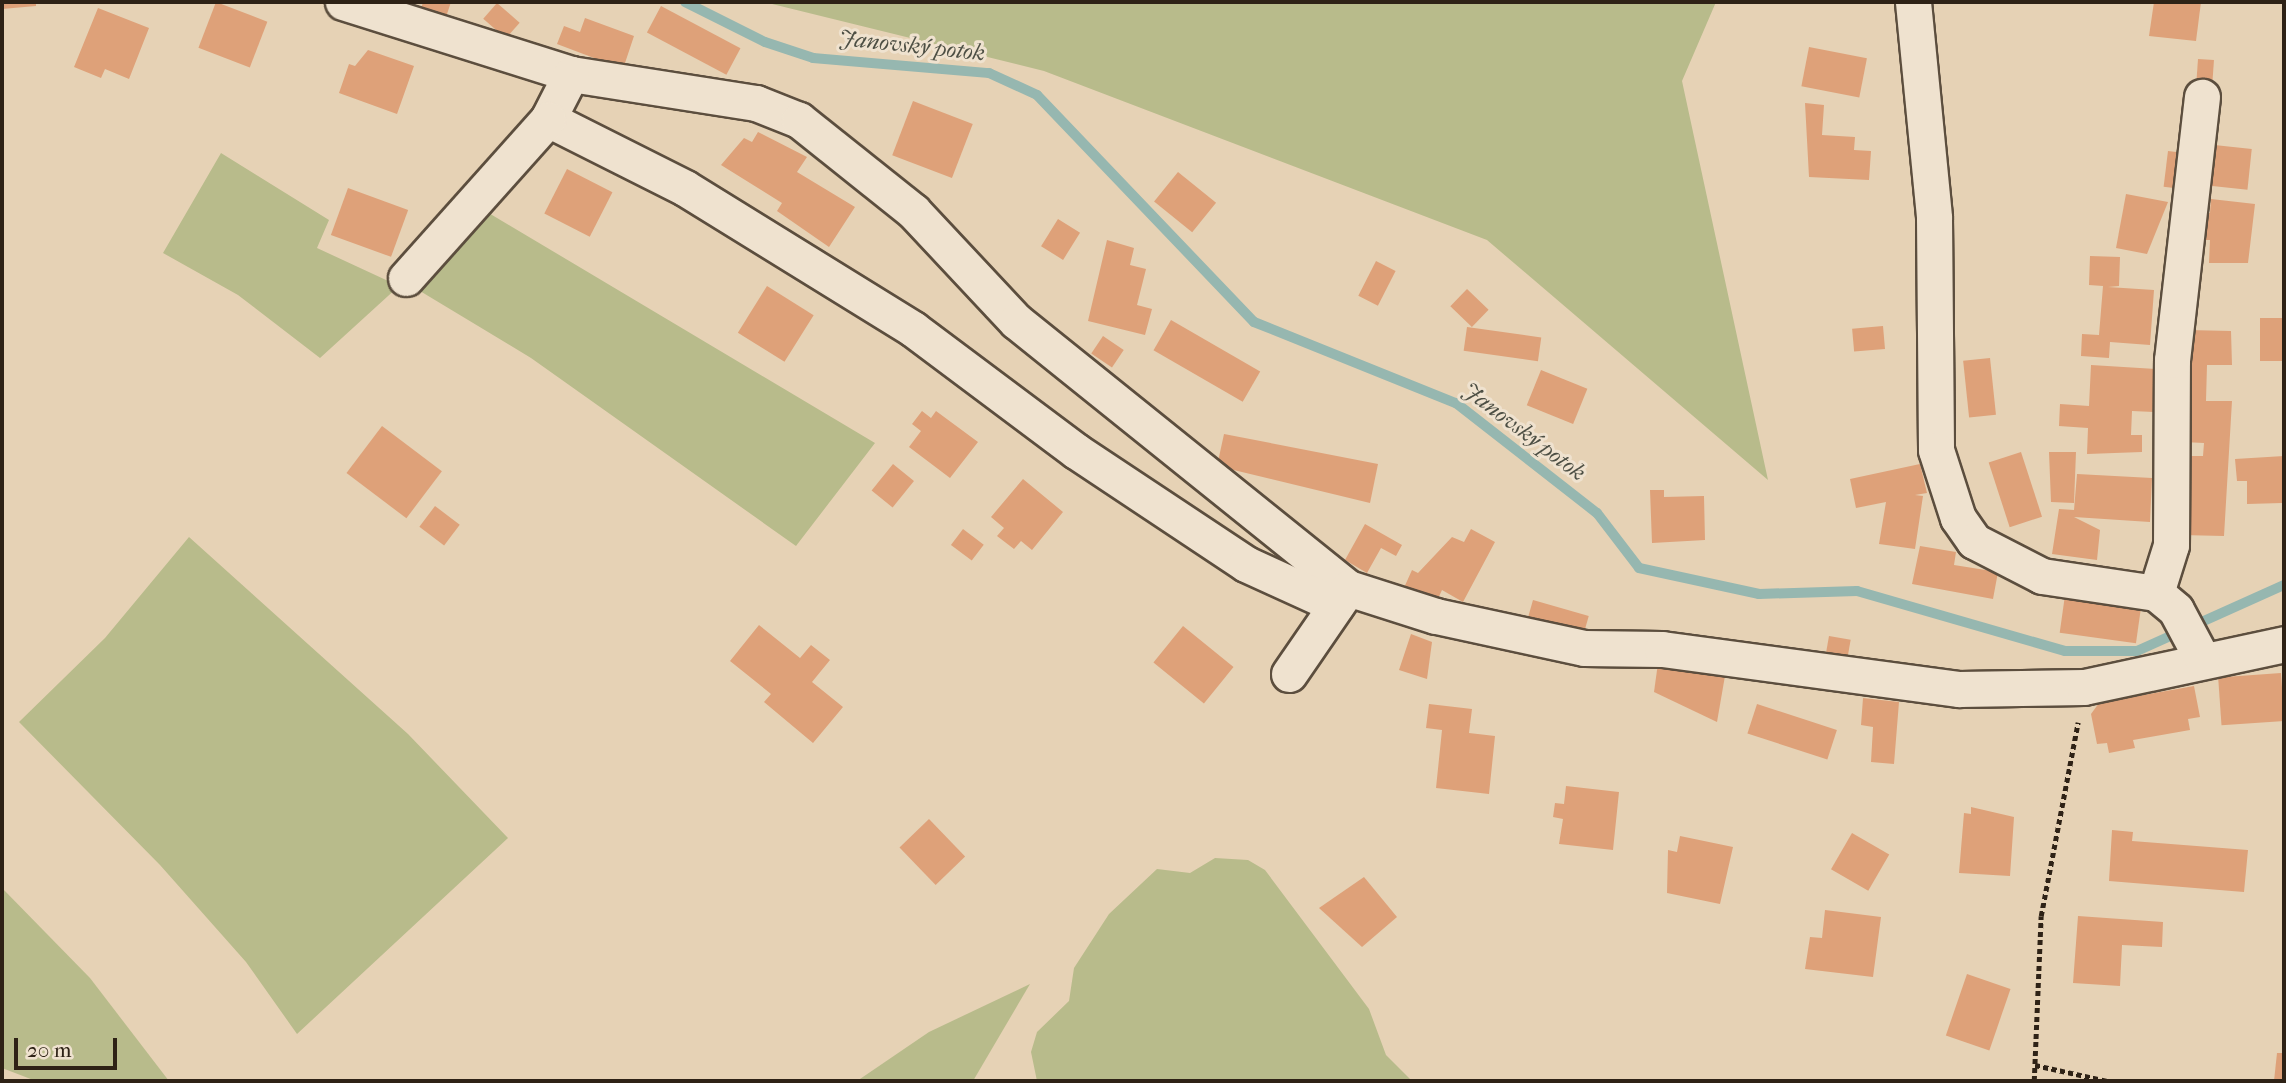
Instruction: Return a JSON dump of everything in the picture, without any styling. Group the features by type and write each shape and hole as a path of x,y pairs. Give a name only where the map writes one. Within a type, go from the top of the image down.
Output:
{"street":[{"path":"342,2 571,75 756,103 799,120 913,211 1016,321 1342,596"},
{"path":"1913,2 1934,218 1936,450 1958,518 1974,541 2042,576 2166,602"},
{"path":"406,278 548,119 571,75"},
{"path":"2199,650 2166,602 2171,545 2172,360 2202,97"},
{"path":"548,119 719,209 913,329 1076,451 1246,564 1342,596 1584,648 1662,649 1959,689 2084,687 2199,650 2284,644"},
{"path":"1289,674 1342,596"}],"path":[{"path":"2034,1081 2041,916 2084,687"},
{"path":"2035,1065 2108,1081"}],"green space":[{"path":"764,2 1716,2 1682,81 1768,480 1487,240 1044,71"},
{"path":"221,153 329,220 317,248 399,286 320,358 238,295 163,253"},
{"path":"487,212 875,443 796,546 531,358 420,291"},
{"path":"189,537 408,734 508,838 297,1034 246,962 160,865 19,722 105,638"},
{"path":"1215,858 1248,860 1265,870 1369,1009 1386,1055 1412,1081 1037,1081 1031,1052 1037,1032 1069,1001 1074,968 1109,914 1157,869 1190,873"},
{"path":"2,888 90,978 169,1081 36,1081 2,1068"},
{"path":"1030,984 973,1081 857,1081 929,1032"}],"building":[{"path":"2,2 36,2 36,6 2,9"},
{"path":"216,2 267,22 250,67 198,48"},
{"path":"423,2 451,2 446,17 421,9"},
{"path":"2154,2 2201,2 2196,41 2149,36"},
{"path":"497,3 520,23 506,39 483,19"},
{"path":"661,6 740,48 726,75 647,32"},
{"path":"98,8 149,28 129,79 105,69 101,78 74,67"},
{"path":"585,18 634,36 623,69 557,44 564,26 580,32"},
{"path":"1809,47 1867,58 1859,98 1801,86"},
{"path":"368,50 414,66 397,114 339,93 349,64 355,66"},
{"path":"2198,59 2214,60 2212,91 2196,90"},
{"path":"913,101 973,124 952,178 892,155"},
{"path":"1805,103 1824,105 1822,135 1855,137 1854,150 1871,151 1869,180 1809,177"},
{"path":"758,132 807,157 797,172 855,207 829,247 777,211 782,203 721,165 744,138 752,142"},
{"path":"2205,144 2252,149 2247,190 2201,185"},
{"path":"2168,151 2193,154 2188,190 2164,187"},
{"path":"567,169 612,192 590,237 544,214"},
{"path":"1178,172 1216,203 1192,232 1154,202"},
{"path":"348,188 408,210 391,257 331,235"},
{"path":"2126,194 2168,202 2147,254 2116,248"},
{"path":"2211,199 2255,204 2248,263 2209,263 2210,240 2197,240 2199,212 2210,213"},
{"path":"1058,219 1080,233 1063,260 1041,246"},
{"path":"1107,240 1134,248 1130,265 1146,269 1137,305 1152,309 1145,335 1088,321"},
{"path":"2090,256 2120,257 2119,286 2108,287 2154,290 2150,345 2110,342 2109,358 2081,356 2082,334 2099,335 2103,286 2089,285"},
{"path":"1376,261 1396,271 1378,306 1358,296"},
{"path":"767,286 814,315 784,362 738,333"},
{"path":"1467,289 1489,310 1472,327 1450,306"},
{"path":"2260,318 2284,318 2284,361 2260,361"},
{"path":"1171,320 1260,372 1243,402 1154,350"},
{"path":"1883,326 1885,349 1854,352 1852,329"},
{"path":"1467,327 1541,337 1538,361 1464,351"},
{"path":"2188,330 2231,331 2232,365 2207,365 2206,401 2232,401 2224,536 2181,535 2183,456 2203,456 2204,443 2183,442 2183,421 2191,422"},
{"path":"1103,336 1124,350 1112,367 1091,353"},
{"path":"1990,358 1996,415 1969,418 1963,361"},
{"path":"2091,365 2156,369 2154,412 2132,411 2131,435 2142,435 2142,452 2087,454 2088,428 2059,426 2060,404 2089,406"},
{"path":"1541,370 1587,389 1573,424 1527,405"},
{"path":"922,411 931,418 936,411 978,442 950,478 909,447 921,431 912,424"},
{"path":"382,426 442,471 406,518 346,473"},
{"path":"1224,434 1378,464 1370,503 1217,466"},
{"path":"2021,452 2042,517 2010,527 1989,463"},
{"path":"2049,452 2076,452 2074,503 2051,502"},
{"path":"2284,456 2282,503 2247,504 2247,481 2237,481 2235,459"},
{"path":"893,464 914,481 893,507 872,490"},
{"path":"1920,464 1927,493 1915,495 1923,496 1915,549 1879,544 1886,502 1856,508 1850,479"},
{"path":"2077,474 2152,478 2150,522 2074,517 2100,530 2097,560 2052,554 2059,509 2074,510"},
{"path":"1023,479 1063,512 1032,550 1021,541 1014,549 997,536 1004,528 991,517"},
{"path":"1650,490 1664,490 1664,497 1704,496 1705,540 1652,543"},
{"path":"435,506 460,525 444,545 419,527"},
{"path":"1365,524 1402,545 1396,556 1381,548 1367,573 1345,560"},
{"path":"963,529 984,545 972,561 951,545"},
{"path":"1471,529 1495,542 1463,602 1442,590 1436,603 1403,590 1412,570 1418,573 1452,537 1464,542"},
{"path":"1920,546 1956,552 1954,565 1998,572 1993,599 1912,584"},
{"path":"2065,595 2141,606 2136,643 2060,633"},
{"path":"1533,600 1589,616 1583,636 1527,620"},
{"path":"759,625 800,658 811,645 830,660 812,682 843,707 813,743 764,702 771,694 730,661"},
{"path":"1183,626 1234,667 1204,703 1153,663"},
{"path":"1411,634 1432,642 1427,679 1399,670"},
{"path":"1829,636 1851,640 1847,661 1825,658"},
{"path":"1658,663 1726,670 1717,722 1654,692"},
{"path":"2281,673 2284,721 2222,725 2218,677"},
{"path":"2194,686 2200,717 2188,719 2190,730 2133,740 2135,748 2109,753 2107,743 2097,744 2091,714 2099,703"},
{"path":"1863,698 1899,702 1894,764 1871,762 1873,727 1861,725"},
{"path":"1429,704 1472,709 1469,733 1495,736 1489,794 1436,788 1442,730 1426,728"},
{"path":"1757,704 1837,730 1827,759 1747,733"},
{"path":"1566,786 1619,792 1613,850 1559,844 1563,819 1553,817 1555,803 1564,804"},
{"path":"1971,807 2014,817 2010,876 1959,873 1964,813 1971,814"},
{"path":"929,819 965,856 936,885 900,847"},
{"path":"2112,830 2133,832 2132,841 2248,850 2244,892 2109,881"},
{"path":"1852,833 1889,854 1868,891 1831,869"},
{"path":"1680,836 1733,847 1720,904 1667,893 1668,850 1677,852"},
{"path":"1364,877 1397,917 1362,947 1319,908"},
{"path":"1825,910 1881,917 1873,977 1805,969 1810,937 1822,938"},
{"path":"2078,916 2163,922 2162,947 2122,945 2120,986 2073,983"},
{"path":"1967,974 2010,989 1989,1050 1946,1035"},
{"path":"2277,1053 2284,1053 2284,1081 2274,1081"}],"waterway":[{"name":"Janovský potok","path":"685,2 765,42 813,58 989,73 1037,95 1254,322 1456,403 1597,513 1639,568 1759,594 1857,591 2065,651 2137,651 2284,585"}]}
